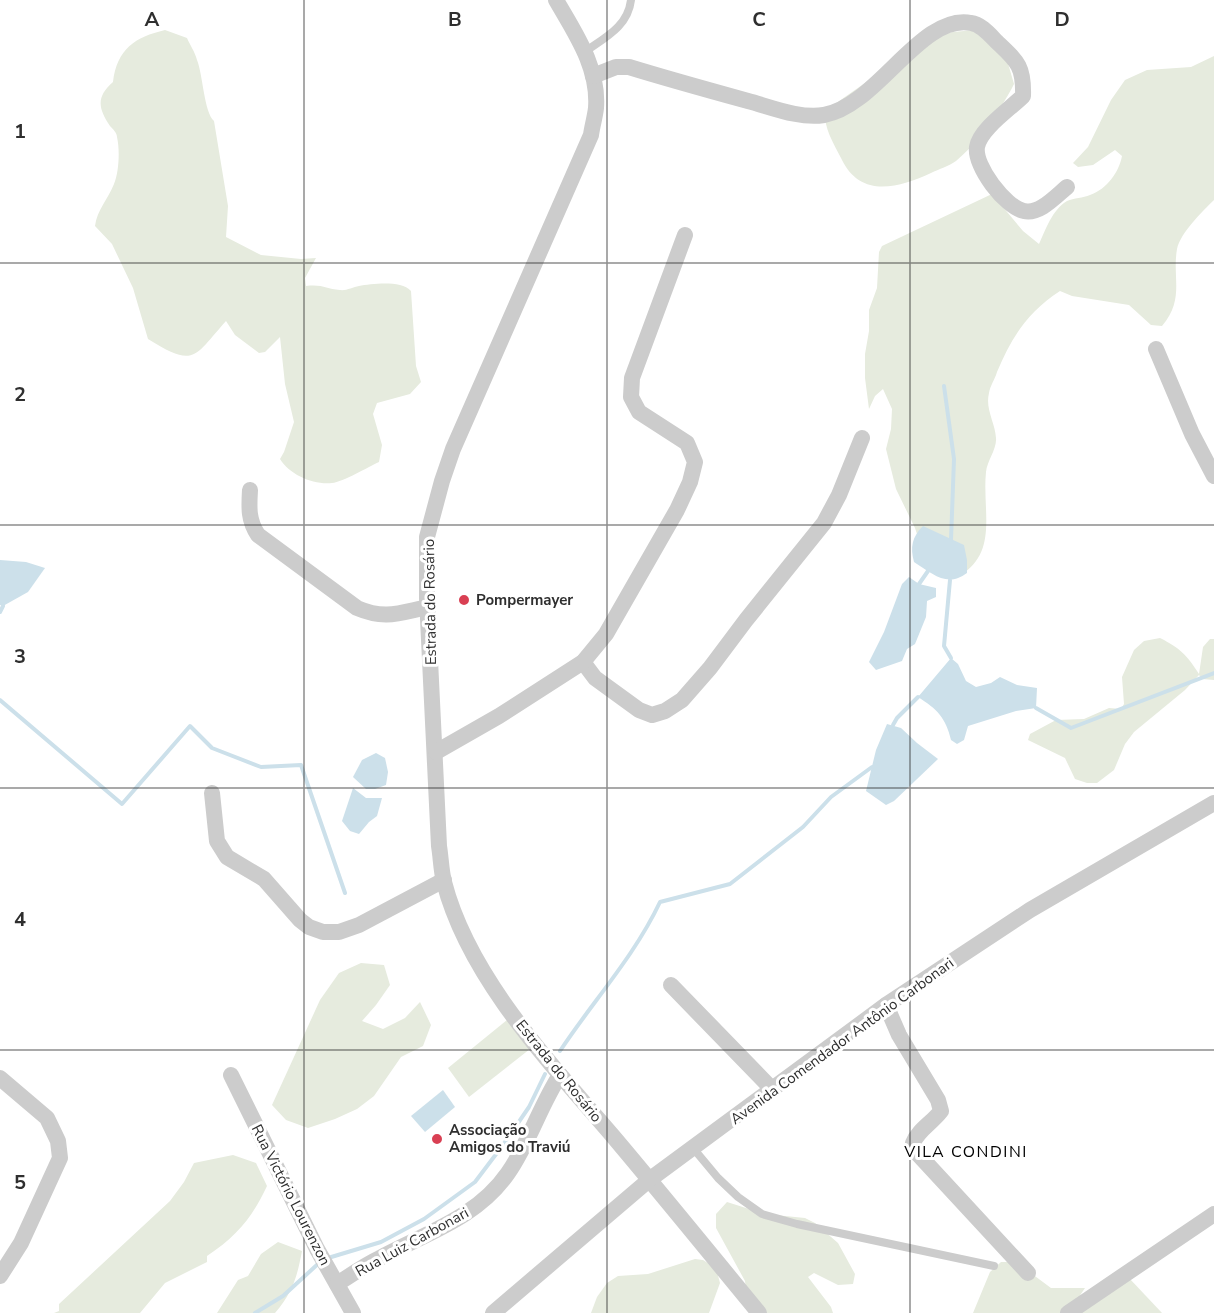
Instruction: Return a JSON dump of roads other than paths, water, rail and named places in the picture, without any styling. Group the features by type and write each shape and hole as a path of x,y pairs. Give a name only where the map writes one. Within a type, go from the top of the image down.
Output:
{"street":[{"name":"Estrada do Rosário","path":"556,0 586,51 593,76 596,107 591,135 458,438 442,481 427,537 439,846 444,880 461,931 478,964 500,996 560,1075 759,1313"},
{"path":"593,76 616,67 629,67 794,113 824,115 848,106 867,93 924,39 940,27 972,23 984,30 1014,58 1024,77 1023,96 982,134 977,148 979,165 995,189 1024,212 1035,211 1067,187"},
{"path":"436,752 499,716 584,662 606,634 677,510 690,482 695,462 687,443 639,412 631,397 632,378 685,235"},
{"path":"1156,349 1192,434 1214,476"},
{"path":"584,662 595,678 639,710 652,715 665,711 682,700 710,668 824,523 839,495 862,438"},
{"path":"250,490 249,515 258,535 357,608 373,615 387,615 428,607"},
{"path":"212,793 217,841 227,857 264,879 309,927 323,932 339,932 359,925 444,880"},
{"name":"Avenida Comendador Antônio Carbonari","path":"493,1313 649,1180 886,1005 1030,910 1214,803"},
{"path":"671,985 771,1089"},
{"path":"886,1005 900,1035 938,1101 941,1111 916,1135 913,1143 917,1153 1028,1273"},
{"name":"Rua Victório Lourenzon","path":"231,1075 353,1313"},
{"name":"Rua Luiz Carbonari","path":"337,1284 379,1258 442,1228 469,1212 492,1193 509,1172 560,1075"},
{"path":"0,1078 47,1118 58,1141 60,1158 21,1243 0,1276"},
{"path":"1068,1313 1214,1214"}],"lane":[{"path":"586,51 617,29 630,12 632,0"},
{"path":"693,1148 718,1178 738,1197 762,1214 797,1224 994,1266"}],"water":[{"path":"923,526 964,545 967,573 953,579 940,578 914,562 913,542"},
{"path":"0,560 26,562 45,568 28,592 3,606 0,605"},
{"path":"909,577 919,584 936,588 936,597 927,601 926,617 915,644 907,649 902,661 876,670 869,662 884,632 902,584"},
{"path":"951,658 958,664 966,681 976,687 991,683 1000,677 1017,685 1037,688 1036,708 1016,711 968,726 964,740 957,744 951,740 940,715 918,697"},
{"path":"887,724 901,728 938,759 894,801 886,805 866,791 876,750"},
{"path":"376,753 385,758 388,772 386,785 366,789 353,777 362,760"},
{"path":"353,788 366,798 382,798 377,816 359,834 350,831 342,821"},
{"path":"443,1090 455,1107 425,1132 411,1116"}],"waterway":[{"path":"944,386 954,459 951,540"},
{"path":"919,584 928,571"},
{"path":"950,580 944,646 951,658"},
{"path":"0,612 3,606"},
{"path":"1036,708 1071,728 1214,673"},
{"path":"893,725 918,697"},
{"path":"0,700 122,804 190,726 212,748 261,767 301,765 345,893"},
{"path":"560,1051 626,960 660,902 730,884 803,827 831,797 872,767"},
{"path":"328,1258 381,1242 424,1219 475,1182 529,1107 545,1074"},
{"path":"255,1313 283,1296 319,1263"}],"place":[{"name":"Pompermayer","path":"464,600"},
{"name":"Associação Amigos do Traviú","path":"437,1139"}],"district":[{"name":"VILA CONDINI","path":"966,1152"}]}
